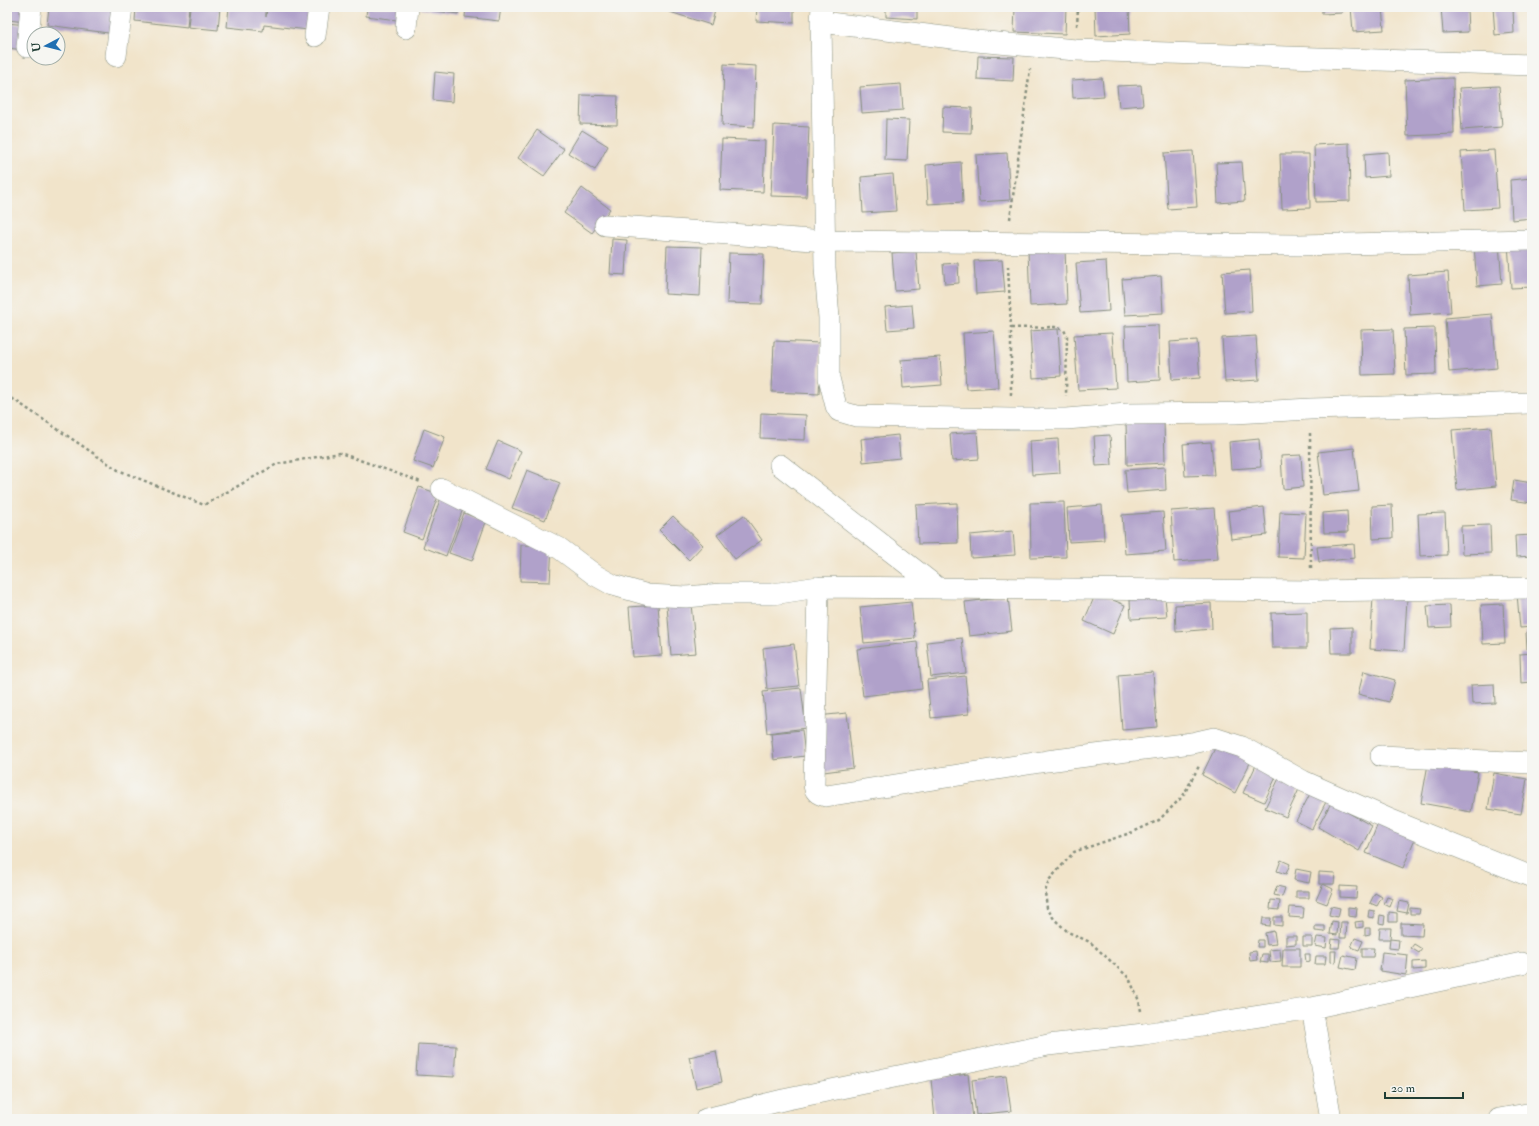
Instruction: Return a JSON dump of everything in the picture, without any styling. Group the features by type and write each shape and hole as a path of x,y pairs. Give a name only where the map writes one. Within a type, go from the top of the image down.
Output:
{"street":[{"path":"29,26 31,7"},
{"path":"116,56 122,7"},
{"path":"315,36 319,7"},
{"path":"406,28 408,7"},
{"path":"1532,65 1076,50 976,41 821,15 826,241 825,268 829,318 829,378 836,406 839,411 856,416 1011,419 1066,418 1127,414 1235,413 1310,409 1532,403"},
{"path":"605,225 826,241 1299,245 1532,240"},
{"path":"780,465 938,588"},
{"path":"442,489 559,548 595,575 613,585 648,595 686,597 722,594 773,594 818,587 1312,591 1532,588"},
{"path":"818,587 814,783 814,788 817,793 826,796 1047,761 1192,743 1214,738 1242,747 1303,781 1350,802 1532,878"},
{"path":"1381,756 1532,763"},
{"path":"706,1119 783,1100 1048,1045 1144,1034 1312,1008 1522,963"},
{"path":"1312,1008 1331,1119"},
{"path":"1500,1119 1532,1113"}],"path":[{"path":"1011,419 1011,328 1007,242 1033,46"},
{"path":"1011,328 1059,327 1064,330 1067,336 1066,418"},
{"path":"7,395 118,470 204,505 277,464 340,453 442,489"},
{"path":"1310,409 1312,591"},
{"path":"1144,1034 1139,1001 1129,978 1090,942 1068,932 1054,919 1047,908 1045,892 1049,880 1074,852 1133,832 1159,820 1183,796 1214,738"}],"building":[{"path":"7,7 28,7 26,22 7,20"},
{"path":"49,7 119,7 116,34 66,27 66,26 47,25"},
{"path":"136,7 189,7 187,27 135,21"},
{"path":"190,7 220,7 218,30 188,27"},
{"path":"229,7 266,7 266,17 267,7 310,8 308,30 264,25 263,31 227,27"},
{"path":"367,7 407,7 405,21 366,16"},
{"path":"421,7 459,7 458,14 421,9"},
{"path":"466,7 501,7 499,21 465,17"},
{"path":"654,7 716,7 711,25"},
{"path":"757,7 794,7 794,23 756,21"},
{"path":"886,7 917,7 917,19 886,17"},
{"path":"946,7 946,9 924,8"},
{"path":"1015,7 1066,7 1065,34 1014,32"},
{"path":"1095,7 1129,7 1130,34 1096,36"},
{"path":"1322,7 1342,7 1342,13 1322,14"},
{"path":"1351,7 1382,7 1384,30 1353,32"},
{"path":"1441,7 1467,7 1468,32 1443,33"},
{"path":"1493,7 1513,7 1514,33 1495,35"},
{"path":"7,23 27,25 24,50 7,48"},
{"path":"978,56 1014,57 1013,81 977,79"},
{"path":"724,64 756,66 754,127 722,125"},
{"path":"435,72 454,74 452,102 433,100"},
{"path":"1102,78 1104,96 1073,98 1072,80"},
{"path":"1453,78 1454,134 1407,136 1405,80"},
{"path":"901,84 903,110 862,113 860,87"},
{"path":"1141,85 1143,105 1119,107 1117,86"},
{"path":"1499,86 1502,127 1462,130 1459,88"},
{"path":"581,95 618,96 617,125 580,124"},
{"path":"943,107 972,108 971,133 942,132"},
{"path":"886,119 909,120 907,161 885,160"},
{"path":"774,125 809,127 806,197 771,196"},
{"path":"537,130 564,149 544,176 518,158"},
{"path":"582,130 608,146 595,170 568,153"},
{"path":"722,139 765,141 763,192 720,190"},
{"path":"1349,143 1350,201 1316,202 1314,145"},
{"path":"1494,150 1498,208 1465,210 1461,152"},
{"path":"1193,151 1197,207 1168,209 1164,153"},
{"path":"1388,152 1389,176 1365,178 1364,154"},
{"path":"1007,153 1010,200 979,202 976,155"},
{"path":"1280,154 1309,154 1310,208 1282,209"},
{"path":"961,162 963,202 928,204 926,165"},
{"path":"1242,162 1245,201 1218,203 1216,163"},
{"path":"893,174 896,211 863,213 861,177"},
{"path":"1532,178 1532,218 1512,220 1510,180"},
{"path":"582,188 610,209 592,233 564,213"},
{"path":"612,239 627,240 625,275 610,274"},
{"path":"1530,242 1532,287 1511,288 1508,243"},
{"path":"1499,243 1502,284 1477,286 1474,245"},
{"path":"667,246 702,247 700,296 665,294"},
{"path":"1065,249 1067,304 1030,306 1028,250"},
{"path":"916,251 919,289 895,291 892,253"},
{"path":"729,253 764,254 762,304 727,303"},
{"path":"1002,260 1005,292 976,294 974,261"},
{"path":"1106,261 1109,311 1080,313 1076,263"},
{"path":"958,263 959,283 945,284 943,264"},
{"path":"1250,270 1252,311 1225,313 1222,272"},
{"path":"1448,272 1451,312 1410,315 1408,275"},
{"path":"1161,276 1163,313 1125,315 1122,279"},
{"path":"912,305 914,328 887,330 885,307"},
{"path":"1492,314 1497,368 1449,372 1445,318"},
{"path":"1158,325 1160,380 1127,382 1125,326"},
{"path":"1435,328 1436,374 1406,375 1404,329"},
{"path":"1058,329 1061,376 1033,378 1030,331"},
{"path":"1393,329 1395,374 1362,375 1361,330"},
{"path":"994,331 998,387 966,389 963,333"},
{"path":"1112,333 1116,388 1078,390 1074,335"},
{"path":"1256,336 1259,380 1225,382 1222,338"},
{"path":"1197,340 1200,378 1172,380 1170,342"},
{"path":"774,341 821,343 819,394 772,392"},
{"path":"940,357 942,385 903,388 901,360"},
{"path":"761,413 806,415 805,440 760,438"},
{"path":"1164,420 1165,463 1127,465 1126,422"},
{"path":"1491,427 1496,486 1457,490 1452,430"},
{"path":"424,429 445,437 433,468 413,461"},
{"path":"977,432 979,459 952,461 950,434"},
{"path":"898,435 900,458 863,462 861,439"},
{"path":"1110,435 1112,465 1096,466 1094,436"},
{"path":"1058,439 1060,473 1032,475 1030,441"},
{"path":"1259,439 1261,467 1231,469 1229,442"},
{"path":"498,441 521,451 509,479 486,469"},
{"path":"1211,442 1214,475 1185,476 1183,444"},
{"path":"1354,448 1359,491 1323,495 1318,452"},
{"path":"1301,455 1303,487 1283,489 1281,456"},
{"path":"1165,467 1166,490 1127,493 1125,470"},
{"path":"527,470 560,483 545,520 512,508"},
{"path":"1514,480 1532,483 1532,503 1511,500"},
{"path":"419,487 439,494 422,539 403,532"},
{"path":"441,497 464,506 446,556 423,547"},
{"path":"1064,502 1066,557 1031,558 1030,503"},
{"path":"957,503 958,543 918,544 916,505"},
{"path":"1102,505 1104,540 1069,542 1067,508"},
{"path":"1392,505 1393,538 1373,539 1372,506"},
{"path":"1264,507 1267,535 1231,539 1228,511"},
{"path":"1214,508 1218,559 1174,562 1171,511"},
{"path":"1347,511 1348,532 1324,533 1323,513"},
{"path":"1163,512 1166,551 1125,554 1122,515"},
{"path":"1280,512 1306,513 1304,558 1278,557"},
{"path":"464,513 486,522 472,561 449,553"},
{"path":"1445,513 1447,555 1420,556 1418,514"},
{"path":"744,515 762,540 735,559 717,535"},
{"path":"673,516 703,545 689,560 659,530"},
{"path":"1490,525 1491,553 1462,554 1461,526"},
{"path":"1013,531 1015,555 971,558 970,535"},
{"path":"1532,535 1532,556 1516,557 1515,536"},
{"path":"1354,544 1355,558 1319,562 1317,547"},
{"path":"521,545 552,546 550,582 520,581"},
{"path":"1096,593 1125,605 1113,634 1084,621"},
{"path":"1532,593 1532,627 1520,628 1517,594"},
{"path":"1008,597 1012,631 969,636 965,602"},
{"path":"1373,597 1407,599 1404,651 1370,649"},
{"path":"1165,598 1167,617 1131,619 1130,600"},
{"path":"911,602 915,638 864,643 860,607"},
{"path":"1211,603 1212,629 1176,632 1175,605"},
{"path":"691,604 696,653 671,655 667,606"},
{"path":"1503,604 1505,643 1483,644 1481,605"},
{"path":"658,605 662,655 633,657 629,607"},
{"path":"1450,605 1451,627 1429,628 1427,606"},
{"path":"1307,612 1307,648 1272,648 1271,613"},
{"path":"1352,627 1352,653 1331,653 1330,628"},
{"path":"1532,631 1532,649 1527,649 1526,632"},
{"path":"962,638 966,673 931,677 927,642"},
{"path":"917,642 922,689 863,696 857,649"},
{"path":"794,644 799,686 767,689 763,648"},
{"path":"1532,653 1532,682 1521,683 1520,654"},
{"path":"1364,671 1395,680 1389,702 1358,694"},
{"path":"1153,672 1157,727 1122,730 1118,675"},
{"path":"965,676 969,714 931,718 927,680"},
{"path":"1494,684 1495,703 1472,704 1471,685"},
{"path":"801,688 806,728 767,733 763,692"},
{"path":"847,713 853,768 824,772 817,716"},
{"path":"802,730 805,756 774,760 771,733"},
{"path":"1217,744 1251,761 1235,793 1202,775"},
{"path":"1258,761 1279,771 1264,802 1243,793"},
{"path":"1428,764 1478,772 1471,812 1421,803"},
{"path":"1494,773 1527,779 1521,814 1488,809"},
{"path":"1280,776 1301,785 1286,817 1265,808"},
{"path":"1311,792 1327,800 1312,829 1296,821"},
{"path":"1331,803 1372,826 1359,851 1318,827"},
{"path":"1379,821 1416,836 1403,868 1366,853"},
{"path":"1281,860 1290,864 1286,874 1277,871"},
{"path":"1296,869 1311,872 1309,883 1294,880"},
{"path":"1319,872 1335,873 1334,884 1319,884"},
{"path":"1323,884 1333,889 1327,904 1316,900"},
{"path":"1277,886 1285,888 1282,897 1274,895"},
{"path":"1340,886 1357,887 1356,898 1340,897"},
{"path":"1296,891 1309,891 1309,898 1296,898"},
{"path":"1375,893 1382,897 1377,906 1370,903"},
{"path":"1387,897 1393,899 1390,907 1384,904"},
{"path":"1271,900 1280,901 1279,910 1270,909"},
{"path":"1399,901 1409,903 1407,913 1397,911"},
{"path":"1331,906 1340,908 1338,917 1329,915"},
{"path":"1290,907 1304,908 1303,918 1289,917"},
{"path":"1348,907 1357,908 1356,917 1348,916"},
{"path":"1410,908 1420,909 1419,914 1410,914"},
{"path":"1369,910 1374,911 1374,918 1368,917"},
{"path":"1389,912 1397,913 1397,922 1389,922"},
{"path":"1380,915 1385,916 1384,924 1379,923"},
{"path":"1274,917 1282,917 1282,926 1274,925"},
{"path":"1263,918 1271,918 1270,926 1262,925"},
{"path":"1332,921 1338,922 1337,935 1330,934"},
{"path":"1363,921 1363,927 1356,928 1355,922"},
{"path":"1341,922 1347,922 1346,938 1340,938"},
{"path":"1401,923 1423,924 1422,936 1401,935"},
{"path":"1315,926 1325,926 1325,932 1315,931"},
{"path":"1365,928 1370,928 1370,934 1365,935"},
{"path":"1380,928 1391,928 1390,939 1379,939"},
{"path":"1274,931 1276,944 1267,945 1265,933"},
{"path":"1286,936 1296,936 1296,944 1286,945"},
{"path":"1303,937 1312,937 1312,946 1303,946"},
{"path":"1317,937 1327,938 1326,948 1315,946"},
{"path":"1355,938 1363,941 1359,950 1351,947"},
{"path":"1332,939 1340,940 1339,948 1331,948"},
{"path":"1390,939 1399,940 1398,949 1389,948"},
{"path":"1258,940 1263,940 1263,947 1257,947"},
{"path":"1414,944 1422,949 1419,953 1411,948"},
{"path":"1283,948 1300,948 1300,967 1282,967"},
{"path":"1362,948 1374,948 1373,957 1362,957"},
{"path":"1280,949 1281,961 1270,962 1269,950"},
{"path":"1256,951 1257,960 1250,961 1249,952"},
{"path":"1331,951 1336,951 1335,963 1331,962"},
{"path":"1382,952 1408,955 1406,975 1380,971"},
{"path":"1262,954 1268,954 1268,963 1260,962"},
{"path":"1305,954 1310,954 1310,961 1306,962"},
{"path":"1343,955 1357,958 1355,970 1340,967"},
{"path":"1316,956 1326,956 1325,964 1315,964"},
{"path":"1425,961 1425,969 1413,970 1413,962"},
{"path":"418,1044 456,1046 454,1077 416,1075"},
{"path":"716,1051 722,1082 696,1088 689,1057"},
{"path":"968,1074 973,1119 935,1119 931,1079"},
{"path":"1006,1076 1011,1111 976,1115 972,1080"}]}
